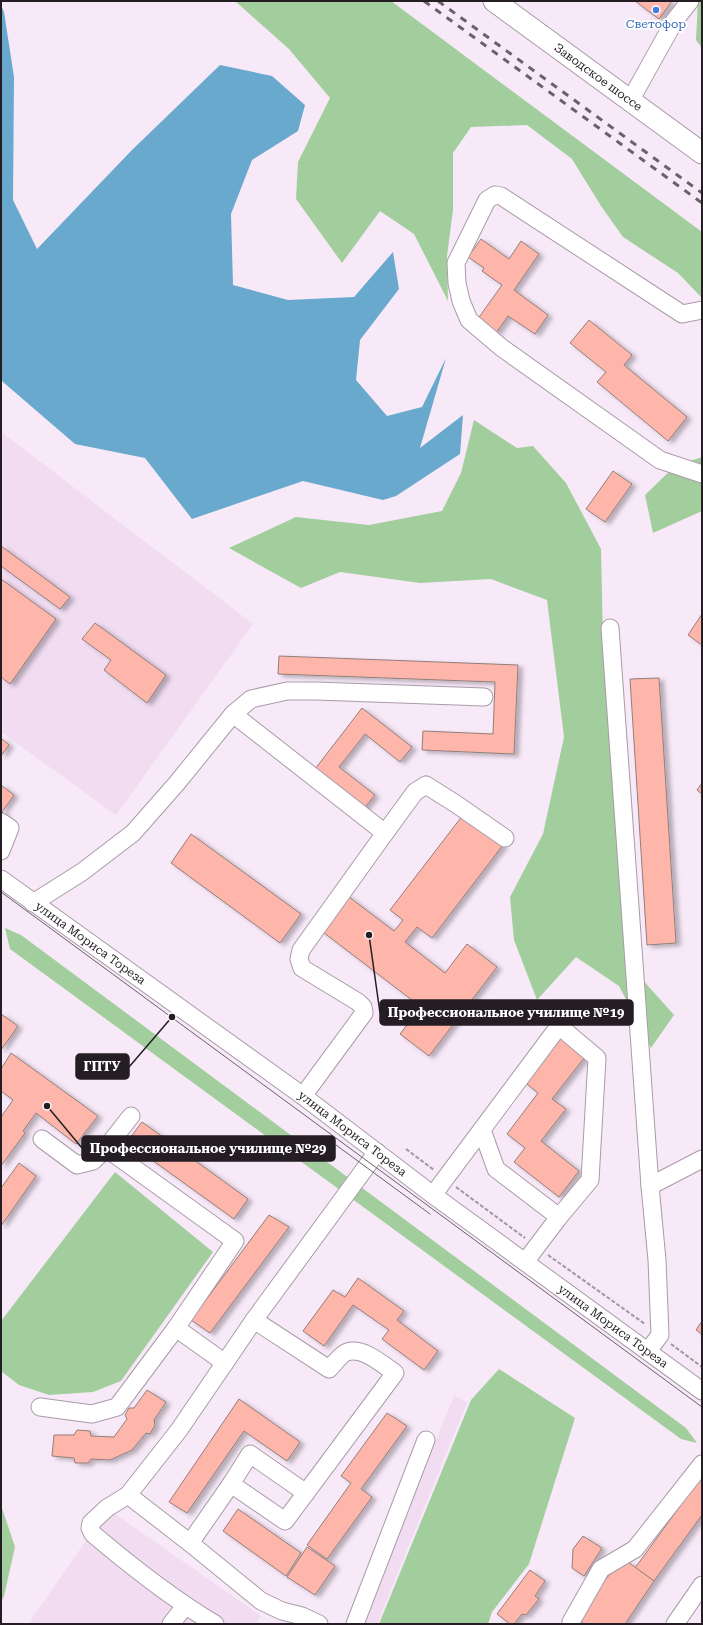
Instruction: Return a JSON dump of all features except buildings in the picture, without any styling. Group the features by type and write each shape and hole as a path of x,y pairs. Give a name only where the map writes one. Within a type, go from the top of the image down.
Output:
{"main road":[{"name":"Заводское шоссе","path":"494,1 702,153"}],"street":[{"path":"630,101 675,20 690,1"},
{"path":"702,310 682,314 501,196 495,195 487,200 456,263 457,283 461,301 469,320 502,348 660,460 702,474"},
{"path":"610,628 650,1186 657,1260 660,1334 648,1351"},
{"path":"33,903 82,872 132,833 233,714 251,699 287,692 316,691 484,697"},
{"path":"233,714 385,833"},
{"path":"303,1096 364,1013 363,1007 358,1002 302,968 299,959 301,950 415,792 426,785 505,838"},
{"path":"1,822 10,828 1,851"},
{"name":"улица Мориса Тореза","path":"1,879 303,1096 433,1195 702,1391"},
{"path":"433,1195 560,1026 597,1058 590,1180 559,1217 525,1262"},
{"path":"42,1139 77,1165 93,1161 106,1148 132,1116"},
{"path":"482,1130 496,1168 559,1217"},
{"path":"40,1406 92,1414 117,1407 176,1328 235,1241 106,1148"},
{"path":"215,1624 185,1606 133,1567 93,1534 90,1528 91,1523 108,1508 128,1495 179,1430 254,1320 377,1152"},
{"path":"650,1186 702,1159"},
{"path":"231,1484 286,1521 394,1373 367,1354 356,1351 346,1352 328,1368 254,1320"},
{"path":"176,1328 226,1363"},
{"path":"355,1624 426,1440"},
{"path":"190,1543 250,1454 306,1493"},
{"path":"572,1624 571,1622 601,1569 635,1549 702,1464"},
{"path":"128,1495 261,1601 282,1611 302,1616 319,1624"},
{"path":"675,1624 702,1585"},
{"path":"171,1624 185,1606"}],"path":[{"path":"406,1149 537,1246 660,1334 702,1367"}],"shaded area":[{"path":"1,432 253,624 116,815 1,732"},
{"path":"454,1396 467,1402 377,1624 361,1624"},
{"path":"108,1509 261,1616 256,1624 28,1624"}],"green space":[{"path":"235,1 391,1 702,232 702,298 678,273 623,237 601,206 572,159 527,125 471,127 453,153 453,210 447,256 448,301 414,234 380,211 342,263 296,199 298,162 330,98 289,49"},
{"path":"698,1 702,1 702,48 696,40"},
{"path":"474,420 517,448 533,446 566,483 601,549 603,641 633,969 674,1015 651,1048 619,986 576,957 537,1000 514,940 510,897 543,834 564,737 547,600 491,579 420,583 340,572 301,588 229,548 296,517 369,525 442,511 461,473"},
{"path":"702,457 702,511 653,533 645,495 675,466"},
{"path":"5,928 21,935 686,1428 697,1443 681,1439 10,949"},
{"path":"115,1172 213,1252 121,1381 93,1392 49,1395 19,1385 1,1371 1,1321"},
{"path":"499,1369 575,1418 529,1564 492,1612 488,1624 379,1624 471,1400"},
{"path":"1,1505 15,1547 4,1596 1,1603"}],"water":[{"path":"1,5 4,12 14,77 13,200 37,249 132,150 220,65 272,76 305,105 298,131 252,160 231,214 233,285 288,300 354,297 393,252 399,289 360,340 356,380 387,416 422,407 446,358 420,448 463,415 460,454 396,496 383,500 303,481 192,519 145,458 75,444 3,382 1,379"}],"tram line":[{"path":"1,892 702,1407"},
{"path":"336,1145 430,1214"}],"railway":[{"path":"424,1 702,203"},
{"path":"438,1 702,193"}],"place":[{"name":"Светофор","path":"656,10"},
{"name":"Профессиональное училище №19","path":"369,935"},
{"name":"ГПТУ","path":"172,1017"},
{"name":"Профессиональное училище №29","path":"47,1106"}]}
